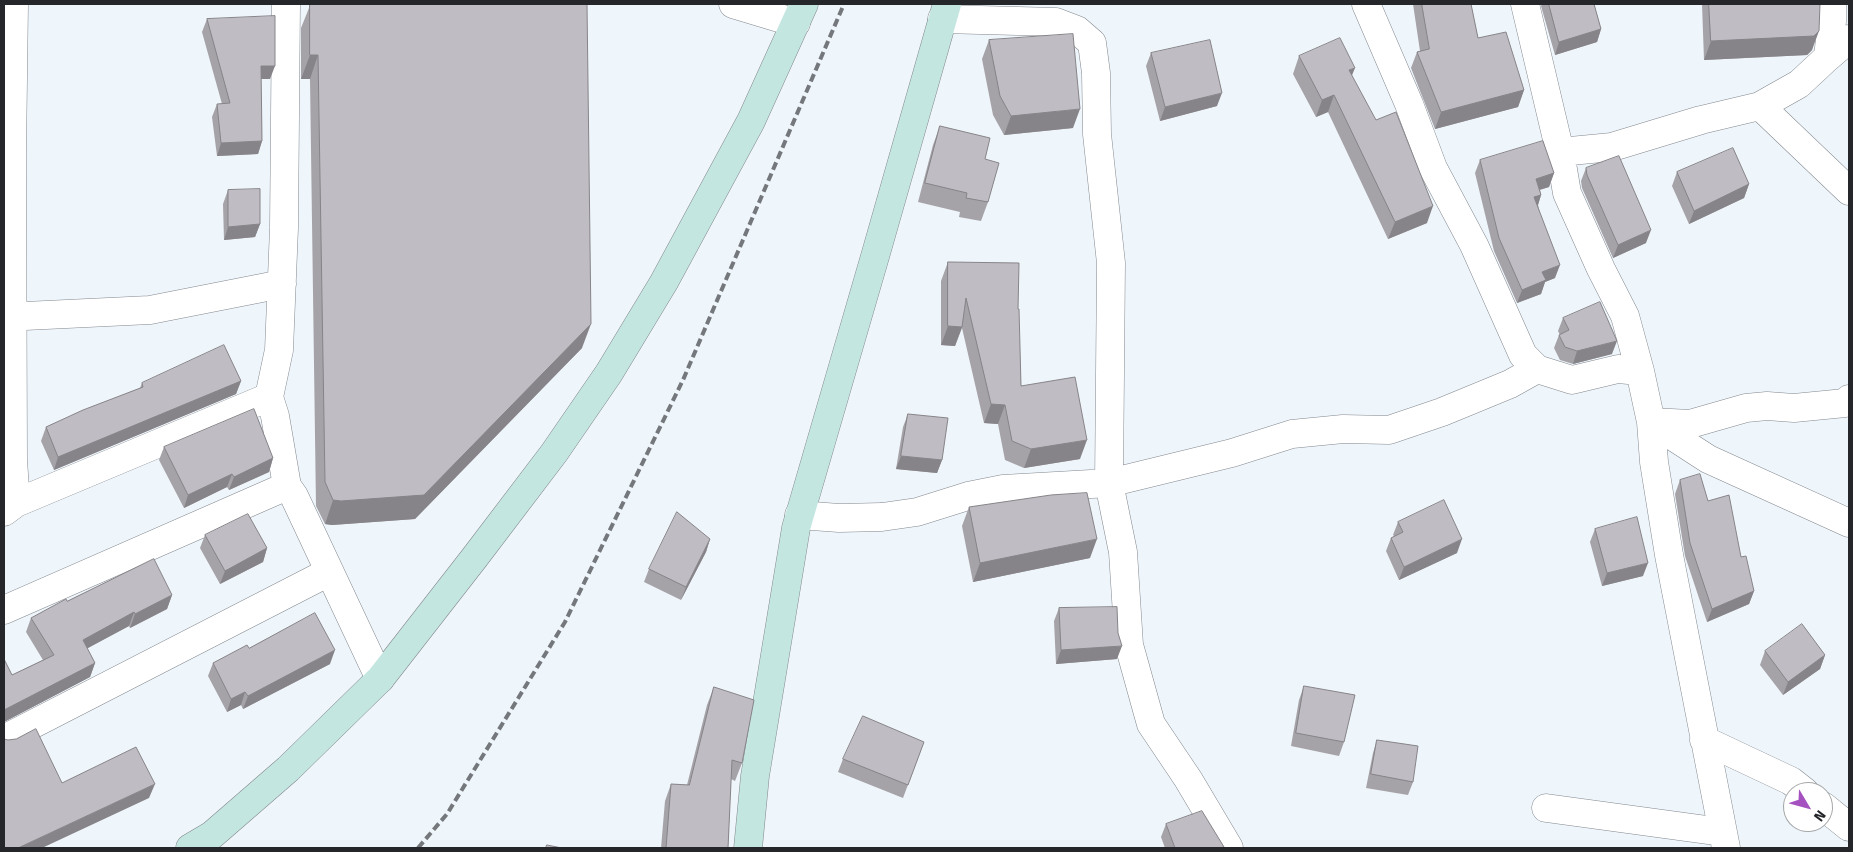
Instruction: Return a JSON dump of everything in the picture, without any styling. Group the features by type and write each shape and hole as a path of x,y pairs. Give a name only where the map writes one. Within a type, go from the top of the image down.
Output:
{"street":[{"path":"14,4 8,153 9,317 13,460 10,508 269,397"},
{"path":"286,4 282,284 279,350 269,397 276,416 287,486 294,496 380,679"},
{"path":"190,848 212,835 288,769 380,679 554,453 609,373 664,282 751,121 800,13 733,4"},
{"path":"1366,4 1409,104 1433,168 1474,245 1523,355 1537,370 1572,380 1618,369 1640,371"},
{"path":"1525,4 1560,152 1567,194 1601,269 1626,316 1640,371 1650,422 1654,462 1669,555 1724,840 1546,808"},
{"path":"1828,56 1832,4"},
{"path":"748,848 755,776 799,515 876,254 944,11 1056,22 1077,30 1092,43 1096,73 1097,134 1111,263 1109,483 1123,552 1129,645 1151,724 1188,779 1228,848"},
{"path":"1560,152 1612,147 1700,120 1760,106 1799,84 1849,39"},
{"path":"1760,106 1849,191"},
{"path":"9,317 150,310 282,284"},
{"path":"799,515 839,518 882,517 917,512 968,496 1003,489 1109,483 1232,453 1292,434 1343,429 1389,430 1442,412 1510,384 1537,370"},
{"path":"1650,422 1690,424 1746,408 1767,406 1794,408 1845,403 1849,399"},
{"path":"1650,422 1708,459 1849,523"},
{"path":"4,610 287,486"},
{"path":"4,739 329,572"},
{"path":"1704,740 1791,782"},
{"path":"1833,814 1849,827"}],"building":[{"path":"310,4 587,4 591,324 424,495 333,500 325,482 318,55 310,55"},
{"path":"1422,4 1471,4 1478,38 1506,32 1524,90 1441,112 1417,52 1429,49"},
{"path":"1549,4 1594,4 1601,29 1559,42"},
{"path":"1709,4 1820,4 1819,31 1814,36 1711,41"},
{"path":"275,16 275,66 261,66 262,141 221,143 217,104 230,103 207,19"},
{"path":"1073,34 1080,109 1011,116 1000,96 989,40"},
{"path":"1340,38 1355,68 1349,70 1376,120 1396,112 1433,206 1395,222 1334,95 1322,100 1299,56"},
{"path":"1210,40 1222,93 1165,107 1151,53"},
{"path":"940,126 990,138 985,159 999,163 988,202 966,198 967,193 925,183"},
{"path":"1543,141 1554,173 1536,179 1541,195 1534,197 1560,265 1542,272 1546,280 1522,290 1499,238 1480,160"},
{"path":"1733,148 1749,184 1694,211 1677,172"},
{"path":"1619,156 1651,230 1618,245 1587,175 1586,168"},
{"path":"260,189 260,224 228,227 228,190"},
{"path":"948,262 1019,263 1018,309 1021,386 1075,377 1087,440 1031,449 1012,441 1005,405 991,404 966,298 962,327 948,326"},
{"path":"1600,302 1617,341 1577,351 1565,347 1559,335 1569,330 1563,318"},
{"path":"224,345 241,381 58,457 46,427 83,410 143,387 142,383"},
{"path":"254,409 273,458 234,477 232,474 188,495 164,447"},
{"path":"908,414 948,418 942,460 901,456"},
{"path":"1700,474 1708,501 1729,495 1741,557 1746,556 1754,591 1712,609 1690,543 1680,480"},
{"path":"1087,493 1097,539 980,563 969,507 1051,495"},
{"path":"1444,500 1462,539 1404,567 1391,538 1403,532 1398,522"},
{"path":"677,512 710,539 686,587 649,569"},
{"path":"248,514 267,548 225,571 205,535"},
{"path":"1637,517 1648,563 1607,573 1595,529"},
{"path":"154,559 172,595 135,614 134,612 83,640 95,663 4,710 4,659 12,675 54,655 31,618 66,599 67,601"},
{"path":"1117,607 1118,633 1122,646 1061,650 1059,608"},
{"path":"315,613 335,650 248,696 245,692 231,699 213,663 247,645 249,648"},
{"path":"1802,624 1825,655 1788,682 1765,651"},
{"path":"1304,686 1355,695 1344,742 1296,733"},
{"path":"714,687 754,700 742,763 732,760 728,848 666,848 671,784 689,785"},
{"path":"863,716 924,742 908,785 843,759"},
{"path":"36,729 62,783 136,747 155,784 18,848 4,848 4,739 16,739"},
{"path":"1377,740 1418,746 1413,782 1371,774"},
{"path":"1202,811 1224,847 1175,848 1166,824"},
{"path":"547,845 562,848 546,848"}],"railway":[{"path":"418,848 447,814 565,622 683,380 844,4"}]}
